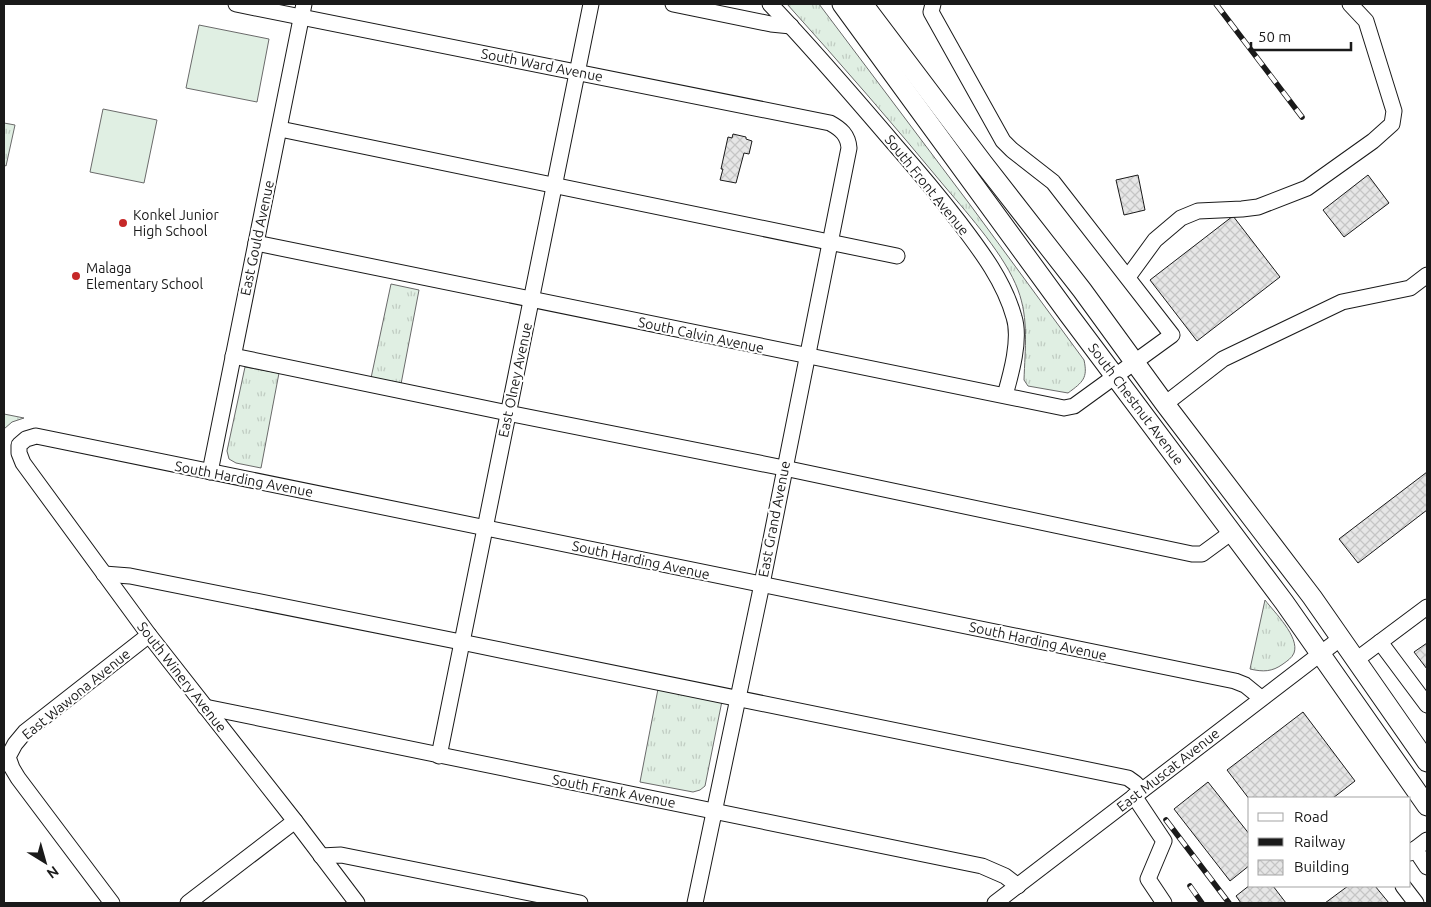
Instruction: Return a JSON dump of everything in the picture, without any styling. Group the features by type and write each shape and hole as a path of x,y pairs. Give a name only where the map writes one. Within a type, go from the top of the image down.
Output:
{"main road":[{"name":"South Chestnut Avenue","path":"842,4 1321,653 1427,806"},
{"name":"South Chestnut Avenue","path":"863,4 1082,290 1134,364 1341,638 1427,762"}],"street":[{"name":"South Ward Avenue","path":"236,4 302,10 576,72 830,123 845,135"},
{"name":"East Olney Avenue","path":"439,756 591,4"},
{"path":"673,4 771,24 791,26"},
{"name":"South Front Avenue","path":"770,4 932,188 977,246 997,276 1008,298 1015,319 1016,340 1005,395"},
{"path":"933,4 932,12 1003,141 1053,182 1128,277 1155,240 1180,218 1198,211 1242,210 1258,207 1307,188 1372,141 1392,124 1394,111 1366,21 1350,4"},
{"name":"East Gould Avenue","path":"210,472 280,129 302,10"},
{"path":"280,129 897,256"},
{"name":"East Grand Avenue","path":"695,903 762,584 849,148 845,135"},
{"name":"South Calvin Avenue","path":"256,243 1064,408 1074,406 1172,335 1128,277"},
{"path":"1165,404 1223,359 1342,302 1410,288 1427,275"},
{"path":"233,356 508,414 784,468 1192,554 1202,554 1232,532"},
{"name":"South Harding Avenue","path":"19,445 26,439 36,436 1235,681 1245,685 1261,698"},
{"name":"South Winery Avenue","path":"19,445 19,453 23,462 149,635 357,903"},
{"path":"104,574 130,576 462,642 1128,778 1135,783 1138,793 1164,841 1148,879 1164,903"},
{"path":"1356,660 1427,607"},
{"name":"East Wawona Avenue","path":"112,903 18,778 8,757 15,744 26,732 149,635"},
{"name":"East Muscat Avenue","path":"995,903 1341,638"},
{"path":"1380,642 1427,705"},
{"name":"South Frank Avenue","path":"205,707 982,866 1005,876 1018,886"},
{"path":"188,903 295,821"},
{"path":"1427,840 1412,851 1427,867"},
{"path":"322,856 341,855 580,903"},
{"path":"1404,887 1416,903"}],"green space":[{"path":"787,4 819,4 1084,360 1085,375 1077,386 1068,393 1028,386 1024,380 1026,334 1024,312 1018,290 1005,264 965,211"},
{"path":"199,25 269,39 257,102 186,88"},
{"path":"103,109 157,120 144,183 90,172"},
{"path":"4,123 15,125 6,166 4,165"},
{"path":"391,284 419,290 401,384 371,378"},
{"path":"245,367 279,373 261,468 236,463 229,459 227,451"},
{"path":"4,414 24,418 12,422 4,429"},
{"path":"1265,600 1290,632 1295,647 1293,655 1288,661 1275,669 1263,671 1250,669"},
{"path":"658,689 722,701 705,786 700,790 693,792 640,782"}],"building":[{"path":"733,134 746,137 746,139 752,141 749,154 744,153 736,183 720,180 728,137 732,138"},
{"path":"1138,175 1145,210 1124,215 1116,180"},
{"path":"1368,175 1389,203 1344,237 1323,210"},
{"path":"1233,216 1280,277 1197,341 1150,280"},
{"path":"1427,472 1427,510 1358,563 1339,539"},
{"path":"1427,643 1427,669 1414,652"},
{"path":"1303,712 1355,781 1334,797 1248,797 1227,770"},
{"path":"1208,782 1248,832 1248,867 1230,881 1174,809"},
{"path":"1248,887 1274,887 1286,903 1241,903 1236,896"},
{"path":"1347,887 1376,887 1389,903 1325,903"}],"railway":[{"path":"1216,4 1302,117"},
{"path":"1166,820 1229,903"},
{"path":"1190,886 1202,903"}],"place":[{"name":"Konkel Junior High School","path":"123,223"},
{"name":"Malaga Elementary School","path":"76,276"}]}
